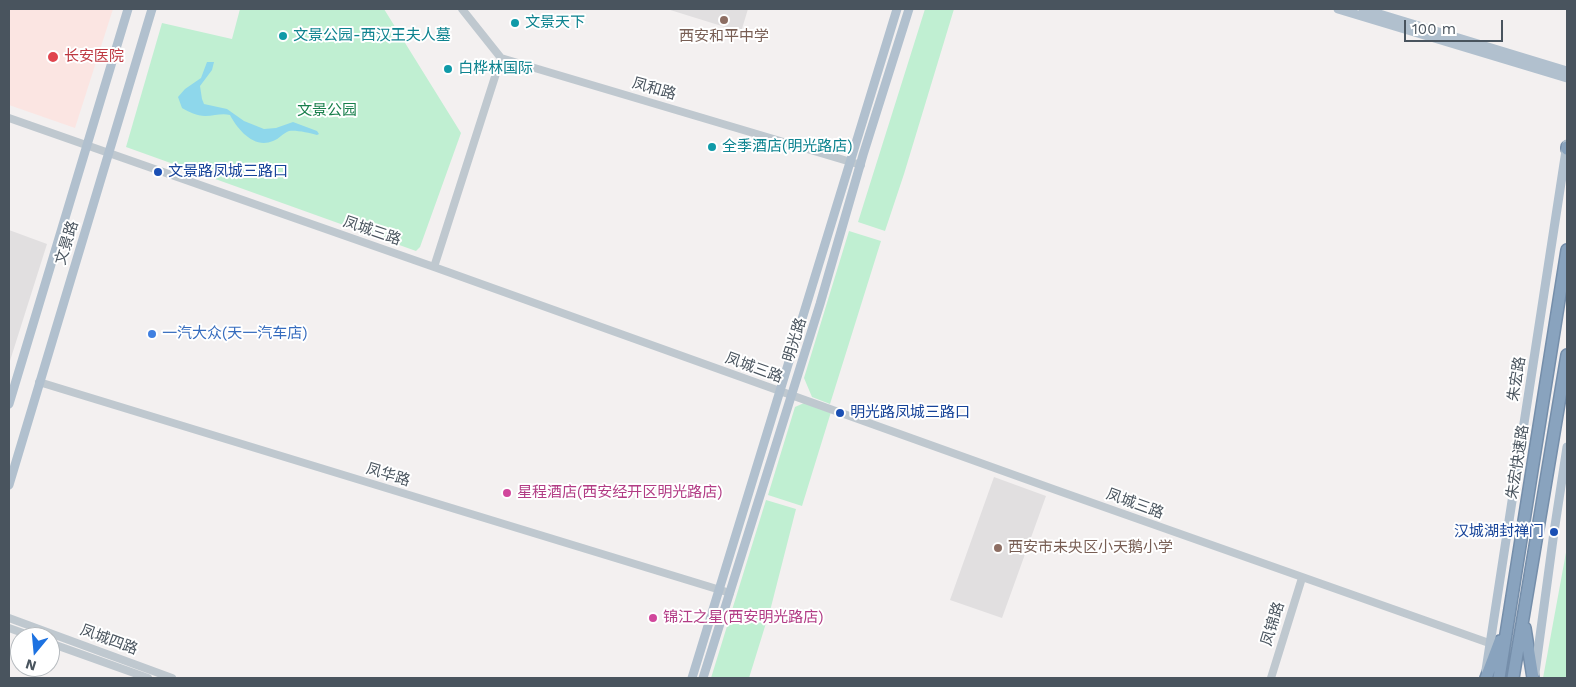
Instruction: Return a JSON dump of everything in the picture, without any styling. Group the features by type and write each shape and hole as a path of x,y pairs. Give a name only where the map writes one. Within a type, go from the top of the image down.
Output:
{"highway":[{"name":"朱宏快速路","path":"1499,678 1567,250"},
{"name":"朱宏快速路","path":"1513,678 1567,355"},
{"path":"1485,678 1508,618"},
{"path":"1524,620 1533,678"}],"main road":[{"name":"文景路","path":"9,404 88,147 128,9"},
{"name":"文景路","path":"9,485 152,9"},
{"name":"明光路","path":"692,678 897,9"},
{"name":"明光路","path":"703,678 792,396 860,165 909,9"},
{"path":"1338,9 1567,78"},
{"path":"1363,9 1567,70"},
{"name":"朱宏路","path":"1485,678 1567,147"},
{"path":"1533,678 1567,446"}],"street":[{"path":"434,267 501,58 462,9"},
{"name":"凤和路","path":"501,58 860,165"},
{"name":"凤城三路","path":"9,118 434,267 779,392 1489,643"},
{"name":"凤华路","path":"39,382 730,593"},
{"name":"凤锦路","path":"1271,678 1302,578"},
{"name":"凤城四路","path":"9,618 172,678"},
{"name":"凤城四路","path":"60,647 148,678"}],"shaded area":[{"name":"长安医院","path":"9,9 113,9 75,128 9,105"},
{"name":"西安和平中学","path":"667,9 748,9 741,32"},
{"path":"9,230 47,244 9,364"},
{"name":"西安市未央区小天鹅小学","path":"994,477 1046,496 1002,618 950,600"}],"green space":[{"name":"文景公园","path":"240,9 384,9 461,133 420,247 416,251 126,147 162,23 232,39"},
{"path":"925,9 954,9 885,231 858,222"},
{"path":"849,231 881,241 830,404 812,397 804,378"},
{"path":"804,403 831,412 802,506 768,495 795,407"},
{"path":"766,500 796,509 771,607 749,678 711,678"},
{"path":"1567,547 1567,678 1543,678"}],"water":[{"path":"207,62 214,62 212,70 200,86 204,104 227,109 244,121 264,129 276,128 293,122 317,131 319,134 289,131 273,141 259,142 247,137 237,127 230,115 202,116 182,108 178,97 185,89 201,78"}],"place":[{"name":"西安和平中学","path":"724,20"},
{"name":"文景天下","path":"515,23"},
{"name":"文景公园-西汉王夫人墓","path":"283,36"},
{"name":"长安医院","path":"53,57"},
{"name":"白桦林国际","path":"448,69"},
{"name":"全季酒店(明光路店)","path":"712,147"},
{"name":"文景路凤城三路口","path":"158,172"},
{"name":"一汽大众(天一汽车店)","path":"152,334"},
{"name":"明光路凤城三路口","path":"840,413"},
{"name":"星程酒店(西安经开区明光路店)","path":"507,493"},
{"name":"汉城湖封禅门","path":"1554,532"},
{"name":"西安市未央区小天鹅小学","path":"998,548"},
{"name":"锦江之星(西安明光路店)","path":"653,618"}]}
